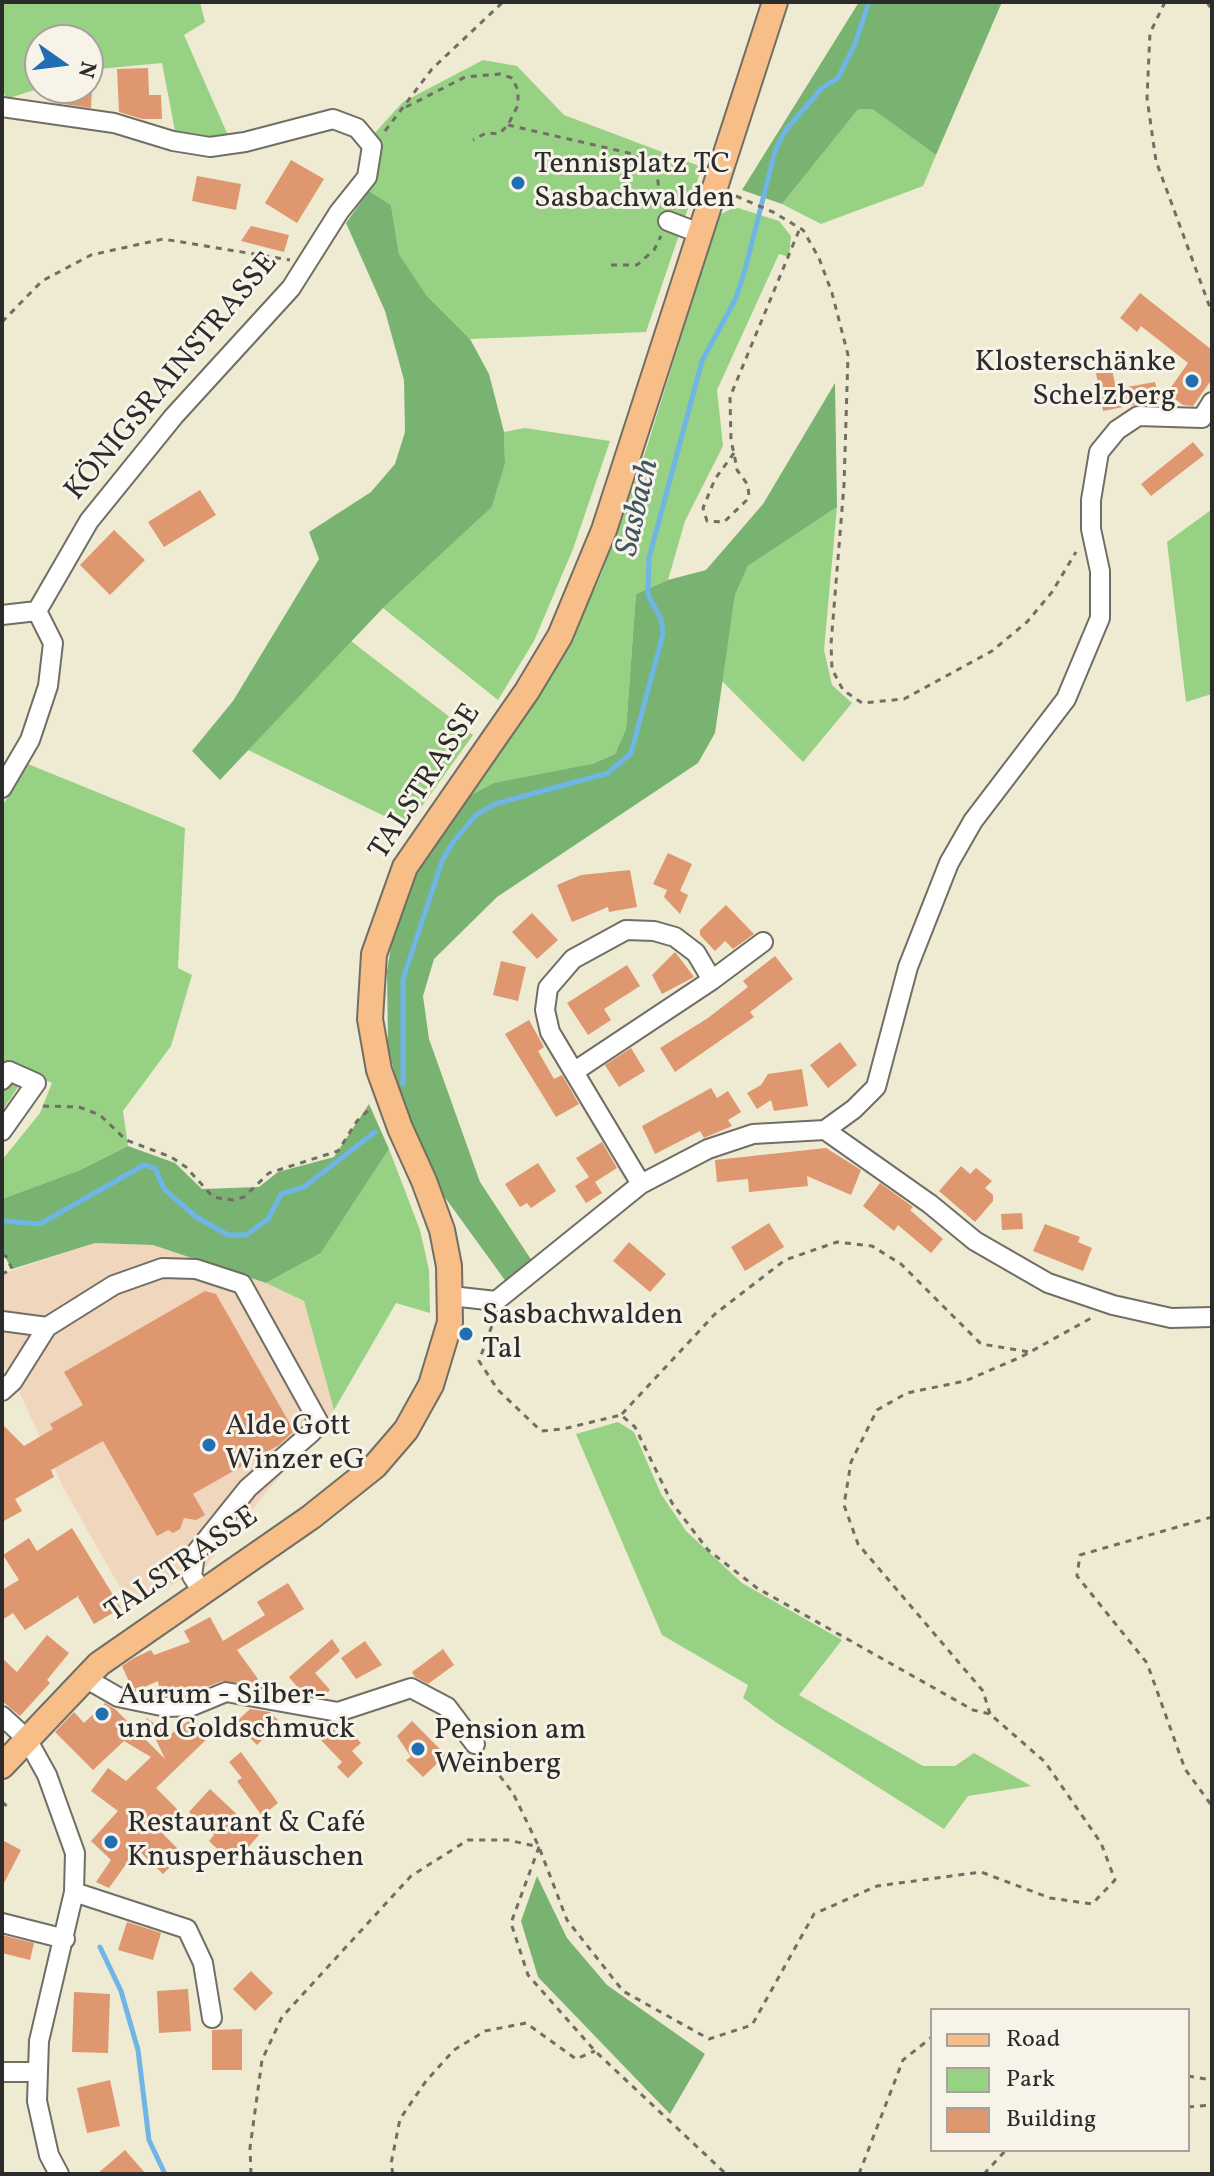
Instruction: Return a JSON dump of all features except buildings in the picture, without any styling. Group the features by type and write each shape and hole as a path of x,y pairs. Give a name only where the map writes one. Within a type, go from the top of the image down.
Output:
{"main road":[{"name":"TALSTRASSE","path":"2,1766 85,1678 354,1484 393,1447 420,1408 438,1366 450,1322 451,1296 442,1230 400,1128 376,1058 370,1019 374,954 405,867 527,691 560,636 604,530 775,2"}],"street":[{"path":"2,107 114,123 173,141 210,147 245,142 333,119 357,128 372,146"},
{"name":"KÖNIGSRAINSTRASSE","path":"37,611 89,521 174,416 291,288 367,177 372,146"},
{"path":"668,221 699,233"},
{"path":"451,1296 496,1301 641,1184 708,1149 753,1134 825,1130 854,1109 876,1087 908,967 949,863 973,821 1066,699 1100,618 1100,571 1091,529 1091,500 1099,452 1117,430 1138,416 1202,418 1212,402"},
{"path":"2,615 37,611 53,643 48,686 30,740 2,788"},
{"path":"641,1184 550,1032 545,1010 548,988 573,959 626,930 654,931 675,937 696,953 712,980"},
{"path":"575,1071 712,980 763,942"},
{"path":"2,1080 9,1071 36,1083 2,1131"},
{"path":"825,1130 930,1204 975,1241 1048,1283 1113,1305 1171,1318 1212,1317"},
{"path":"2,1391 13,1381 47,1327 114,1285 162,1268 196,1269 242,1284 318,1421 312,1432 248,1488 195,1554 192,1576 202,1591"},
{"path":"2,1321 47,1327"},
{"path":"85,1678 118,1697 166,1707 192,1706 226,1692 338,1712 411,1688 447,1707 475,1744"},
{"path":"2,1716 27,1739 63,1812 75,1853 74,1892 39,2041 37,2101 49,2155 59,2174"},
{"path":"74,1892 187,1929 203,1963 212,2018"},
{"path":"2,1923 65,1939"},
{"path":"2,2072 38,2072"}],"path":[{"path":"372,146 406,107 432,69 503,2"},
{"path":"1165,2 1150,33 1147,98 1156,161 1212,313"},
{"path":"1207,2 1212,10"},
{"path":"406,107 465,77 500,74 512,78 518,90 518,105 508,125 499,134 486,133 473,140"},
{"path":"508,125 646,157 657,171 660,207 668,221 654,250 637,265 611,265"},
{"path":"751,202 800,228 819,258 848,355 844,485 831,644 832,669 843,690 862,703 904,699 992,651 1027,622 1052,592 1091,529"},
{"path":"734,453 715,479 703,508 707,521 724,522 749,498 748,485 737,470 730,397 800,228"},
{"path":"2,322 42,281 91,255 163,239 266,253 305,264"},
{"path":"20,1106 79,1107 100,1115 126,1140 171,1157 186,1167 213,1197 232,1200 244,1197 269,1173 338,1151 357,1121 375,1105"},
{"path":"496,1301 494,1322 479,1361 498,1390 541,1431 621,1415 715,1314 785,1260 837,1242 872,1246 901,1264 981,1344 1030,1352"},
{"path":"2,1256 6,1256 12,1269 2,1274"},
{"path":"990,1714 983,1691 858,1544 844,1505 851,1462 877,1410 907,1393 965,1381 1030,1352 1113,1305"},
{"path":"475,1744 513,1793 539,1847 567,1920 623,1991 709,2039 752,2025 814,1914 877,1886 981,1872 1050,1898 1092,1904 1115,1880 1101,1843 1045,1762 990,1714 973,1710 770,1596 708,1550 672,1503 635,1427 621,1415"},
{"path":"1212,1517 1080,1555 1077,1576 1147,1663 1185,1769 1212,1806"},
{"path":"2,1802 8,1807"},
{"path":"251,2174 250,2148 262,2060 282,2017 411,1876 468,1840 508,1840 539,1847"},
{"path":"539,1847 511,1923 528,1975 595,2051 726,2174"},
{"path":"393,2174 391,2164 400,2119 444,2060 475,2037 485,2031 526,2023 576,2059 595,2051"},
{"path":"859,2174 903,2060 930,2039"},
{"path":"1190,2076 1212,2080"},
{"path":"1190,2107 1212,2105"},
{"path":"984,2174 1004,2152"}],"shaded area":[{"path":"95,1243 153,1245 266,1283 304,1301 334,1410 205,1567 131,1607 63,1487 17,1387 2,1365 2,1274"}],"green space":[{"path":"2,2 200,2 205,22 184,35 230,140 176,136 162,63 104,68 104,24 24,24 24,93 6,99 2,86"},
{"path":"859,2 1002,2 936,155 872,109 858,109 782,204 742,190"},
{"path":"483,60 517,66 564,115 702,167 646,332 470,339 427,296 399,254 391,205 369,191 380,159 372,136 403,102"},
{"path":"857,109 872,109 936,155 923,186 821,224 782,204"},
{"path":"369,191 391,205 399,254 427,296 470,339 489,374 504,432 505,464 492,507 383,608 220,780 192,751 233,701 319,559 309,532 371,492 395,464 405,432 404,380 385,311 346,223"},
{"path":"735,207 779,221 791,236 789,257 779,254 717,390 723,446 685,521 668,580 636,594 626,729 615,754 592,764 464,799 572,637 601,575 646,450 719,215"},
{"path":"835,383 837,507 748,566 735,595 715,733 698,763 497,897 434,959 423,996 429,1039 480,1182 532,1261 507,1283 441,1192 405,1114 388,1047 387,971 396,914 414,872 464,799 494,783 592,764 615,754 626,729 636,594 668,580 706,570 763,504"},
{"path":"525,428 610,441 573,549 534,641 498,700 383,608 492,507 505,464 504,432"},
{"path":"837,507 824,650 832,685 852,703 803,762 722,681 735,595 748,566"},
{"path":"1211,510 1212,694 1186,702 1167,542"},
{"path":"351,641 473,735 407,827 248,750"},
{"path":"28,764 185,828 178,968 192,975 171,1046 123,1111 128,1146 80,1170 2,1199 2,1160 40,1113 52,1083 28,1072 2,1111 2,806"},
{"path":"369,1104 389,1149 321,1253 266,1283 153,1245 95,1243 12,1269 2,1252 2,1199 80,1170 128,1146 175,1163 202,1189 259,1187 278,1172 334,1157"},
{"path":"389,1149 420,1230 429,1270 430,1313 396,1303 334,1410 304,1301 266,1283 321,1253"},
{"path":"618,1422 634,1432 661,1494 686,1531 742,1583 842,1640 799,1695 923,1766 955,1766 974,1753 1031,1786 968,1796 944,1829 777,1723 743,1698 748,1685 662,1635 576,1434"},
{"path":"537,1876 567,1938 607,1985 705,2054 670,2114 538,1977 521,1921"}],"waterway":[{"name":"Sasbach","path":"403,1084 403,979 442,861 453,842 476,815 495,804 608,773 631,753 663,634 661,619 648,595 649,558 702,361 736,298 775,151 785,131 822,88 838,78 855,44 869,2"},
{"name":"Sasbach","path":"2,1221 40,1224 144,1165 155,1168 164,1189 195,1216 228,1235 246,1235 268,1219 281,1194 304,1187 375,1132"},
{"path":"100,1947 121,1991 138,2050 149,2140 165,2174"}],"place":[{"name":"Tennisplatz TC Sasbachwalden","path":"518,183"},
{"name":"Klosterschänke Schelzberg","path":"1192,381"},
{"name":"Sasbachwalden Tal","path":"466,1334"},
{"name":"Alde Gott Winzer eG","path":"209,1445"},
{"name":"Aurum - Silber- und Goldschmuck","path":"102,1714"},
{"name":"Pension am Weinberg","path":"418,1749"},
{"name":"Restaurant & Café Knusperhäuschen","path":"111,1842"}]}
